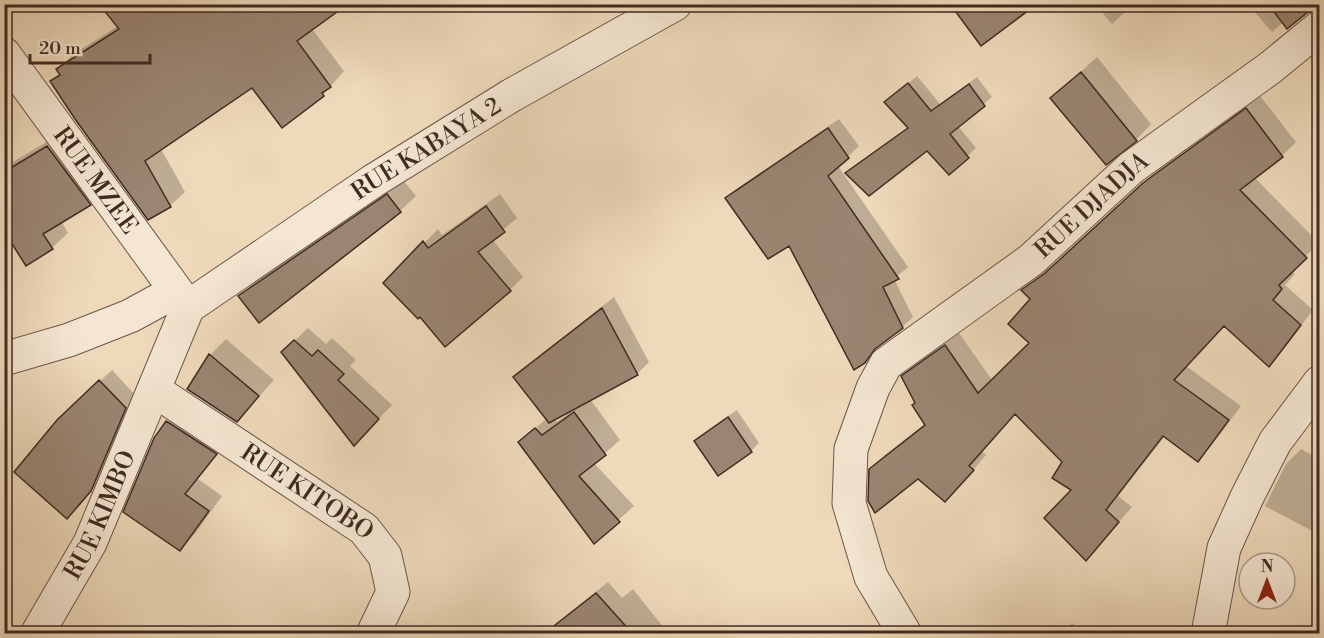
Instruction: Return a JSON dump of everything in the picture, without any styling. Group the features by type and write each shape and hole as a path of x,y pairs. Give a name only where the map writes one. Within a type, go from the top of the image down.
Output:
{"street":[{"name":"RUE KABAYA 2","path":"4,359 69,339 182,299 512,95 675,4"},
{"name":"RUE DJADJA","path":"905,633 871,576 849,503 850,449 873,388 886,364 1031,260 1131,168 1270,68 1320,27"},
{"name":"RUE MZEE","path":"4,54 182,299"},
{"name":"RUE KIMBO","path":"37,633 90,543 154,390 182,299"},
{"path":"1208,633 1224,548 1275,442 1320,382"},
{"name":"RUE KITOBO","path":"154,390 364,529 385,556 393,592 373,633"}],"building":[{"path":"99,4 348,4 297,41 331,87 322,93 324,96 282,128 252,88 145,161 171,207 148,220 50,81 60,75 56,69 119,29"},
{"path":"950,4 1037,4 981,46"},
{"path":"1268,4 1320,4 1320,9 1308,12 1287,29"},
{"path":"1081,72 1137,141 1106,165 1050,98"},
{"path":"908,83 931,111 969,84 985,106 950,134 969,158 949,175 927,151 869,196 845,173 908,128 884,102"},
{"path":"1246,108 1283,157 1240,190 1307,258 1279,285 1282,289 1273,300 1301,325 1269,367 1224,326 1174,380 1229,420 1198,462 1163,436 1106,510 1119,522 1086,561 1044,518 1071,490 1052,478 1062,462 1015,414 969,466 974,470 945,502 918,479 875,513 868,501 869,469 925,425 912,405 915,403 901,376 945,345 978,393 1029,343 1008,324 1030,299 1021,290 1044,274 1143,183"},
{"path":"828,128 849,158 828,176 899,279 883,287 903,328 875,349 865,363 854,370 789,246 768,259 725,198"},
{"path":"47,146 91,205 43,234 53,249 26,266 4,231 4,172"},
{"path":"387,194 401,212 259,323 238,296"},
{"path":"486,206 505,232 478,252 511,291 445,347 420,317 418,319 383,283 423,241 428,248"},
{"path":"602,308 638,375 549,423 513,377"},
{"path":"294,340 312,356 318,350 344,374 338,380 379,419 354,446 281,352"},
{"path":"209,354 259,396 237,422 187,389"},
{"path":"99,380 126,408 91,491 67,519 14,472 57,420"},
{"path":"574,412 606,455 579,476 620,522 594,544 518,442 535,428 542,435"},
{"path":"728,417 752,452 718,476 694,441"},
{"path":"166,421 217,454 185,494 209,511 180,551 123,512 154,438"},
{"path":"596,593 632,633 545,633"}]}
